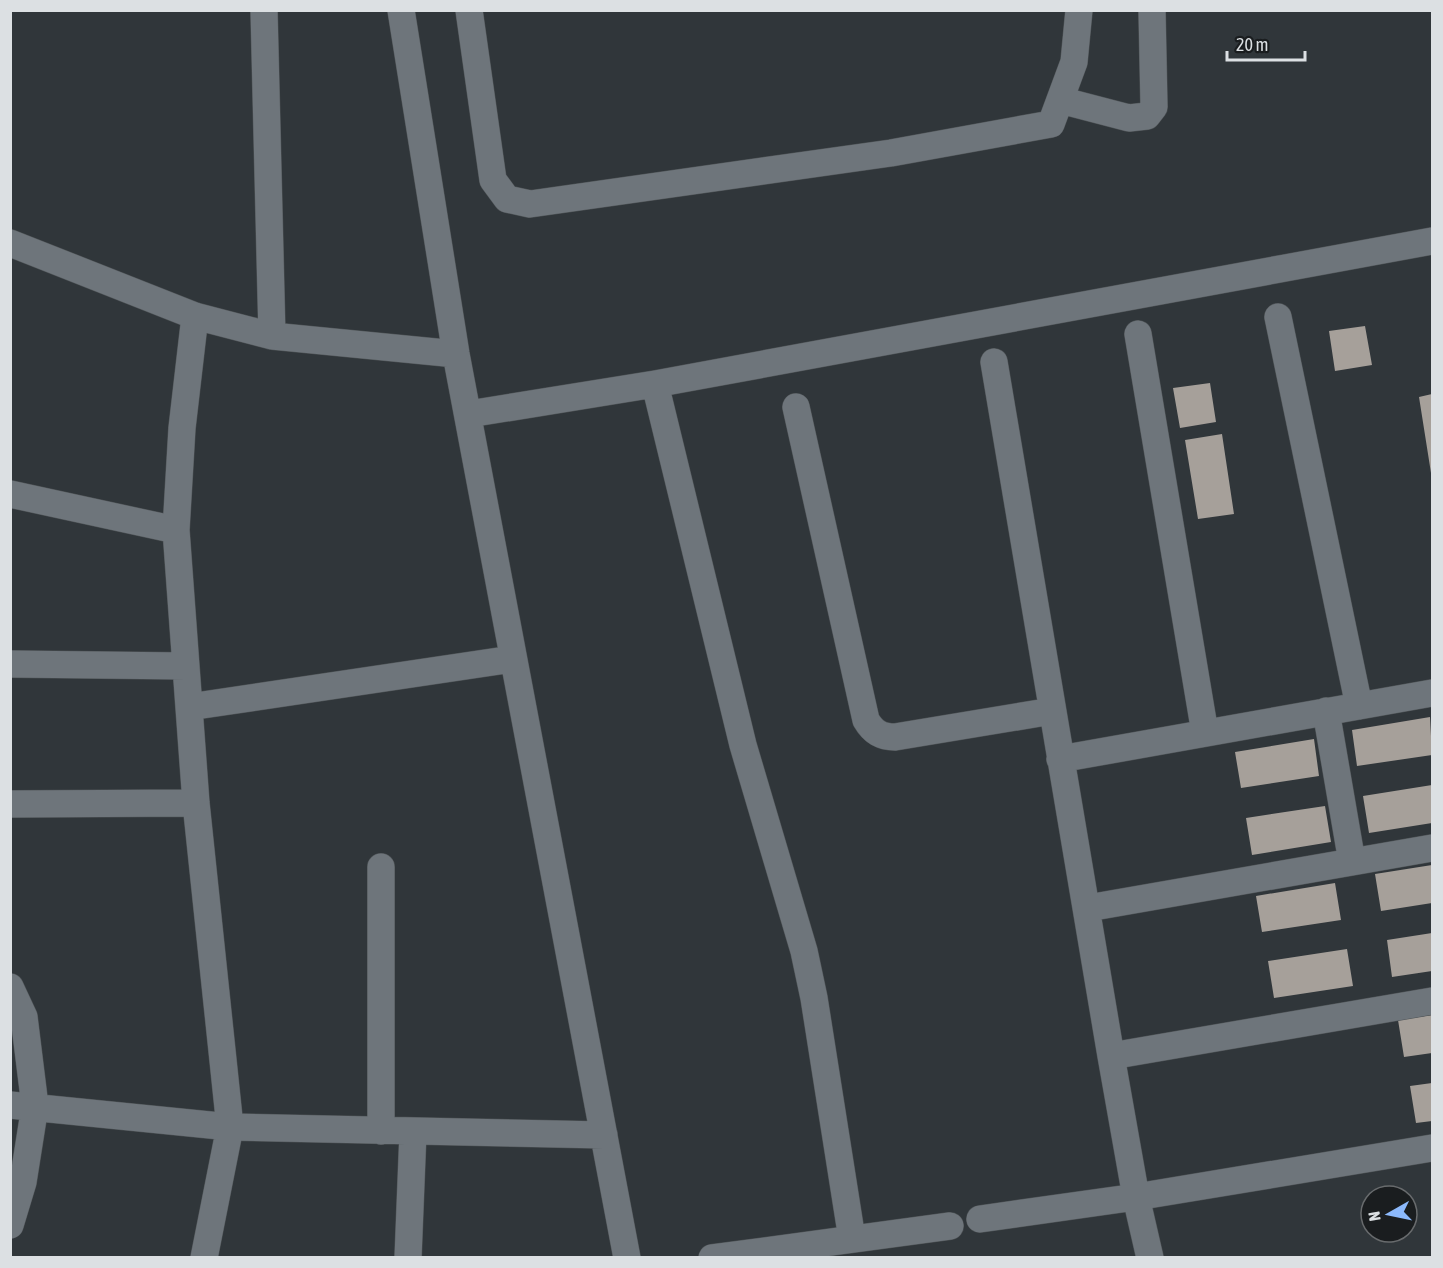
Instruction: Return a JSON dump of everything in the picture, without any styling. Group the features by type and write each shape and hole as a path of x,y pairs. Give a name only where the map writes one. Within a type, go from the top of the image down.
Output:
{"street":[{"path":"264,10 272,336"},
{"path":"401,10 456,354 627,1257"},
{"path":"469,10 493,180 507,199 530,204 891,153 1051,124 1074,62 1080,11"},
{"path":"1060,100 1129,118 1147,116 1154,107 1152,10"},
{"path":"469,414 655,384 1432,241"},
{"path":"10,243 195,316 272,336 456,354"},
{"path":"195,316 182,428 176,530 196,803 230,1127 204,1257"},
{"path":"1278,317 1359,706"},
{"path":"1138,334 1204,733"},
{"path":"994,362 1060,759 1088,908 1111,1056 1136,1197 1150,1257"},
{"path":"655,384 743,745 804,951 814,998 852,1239"},
{"path":"796,407 870,726 886,737 895,737 1052,711"},
{"path":"10,494 176,530"},
{"path":"189,707 512,658"},
{"path":"10,664 186,666"},
{"path":"1060,759 1432,693"},
{"path":"1326,711 1352,862"},
{"path":"10,804 196,803"},
{"path":"1088,908 1432,848"},
{"path":"381,867 381,1131"},
{"path":"10,987 24,1017 23,1182 10,1225"},
{"path":"1111,1056 1432,1001"},
{"path":"23,1106 230,1127 604,1135"},
{"path":"408,1257 414,1132"},
{"path":"980,1219 1136,1197 1432,1148"},
{"path":"712,1257 950,1226"}],"building":[{"path":"1365,326 1372,365 1335,371 1329,331"},
{"path":"1210,383 1216,422 1180,428 1173,388"},
{"path":"1432,394 1432,473 1431,473 1419,397"},
{"path":"1222,434 1234,514 1198,519 1185,440"},
{"path":"1430,717 1432,755 1357,766 1352,730"},
{"path":"1314,739 1319,776 1241,788 1235,752"},
{"path":"1432,785 1432,823 1369,833 1363,796"},
{"path":"1325,806 1331,842 1252,855 1246,818"},
{"path":"1432,865 1432,903 1381,911 1375,874"},
{"path":"1335,883 1341,920 1262,932 1256,896"},
{"path":"1432,933 1432,971 1392,977 1387,940"},
{"path":"1347,949 1353,986 1274,998 1268,961"},
{"path":"1432,1015 1432,1053 1404,1057 1398,1020"},
{"path":"1432,1083 1432,1121 1416,1123 1410,1086"}]}
